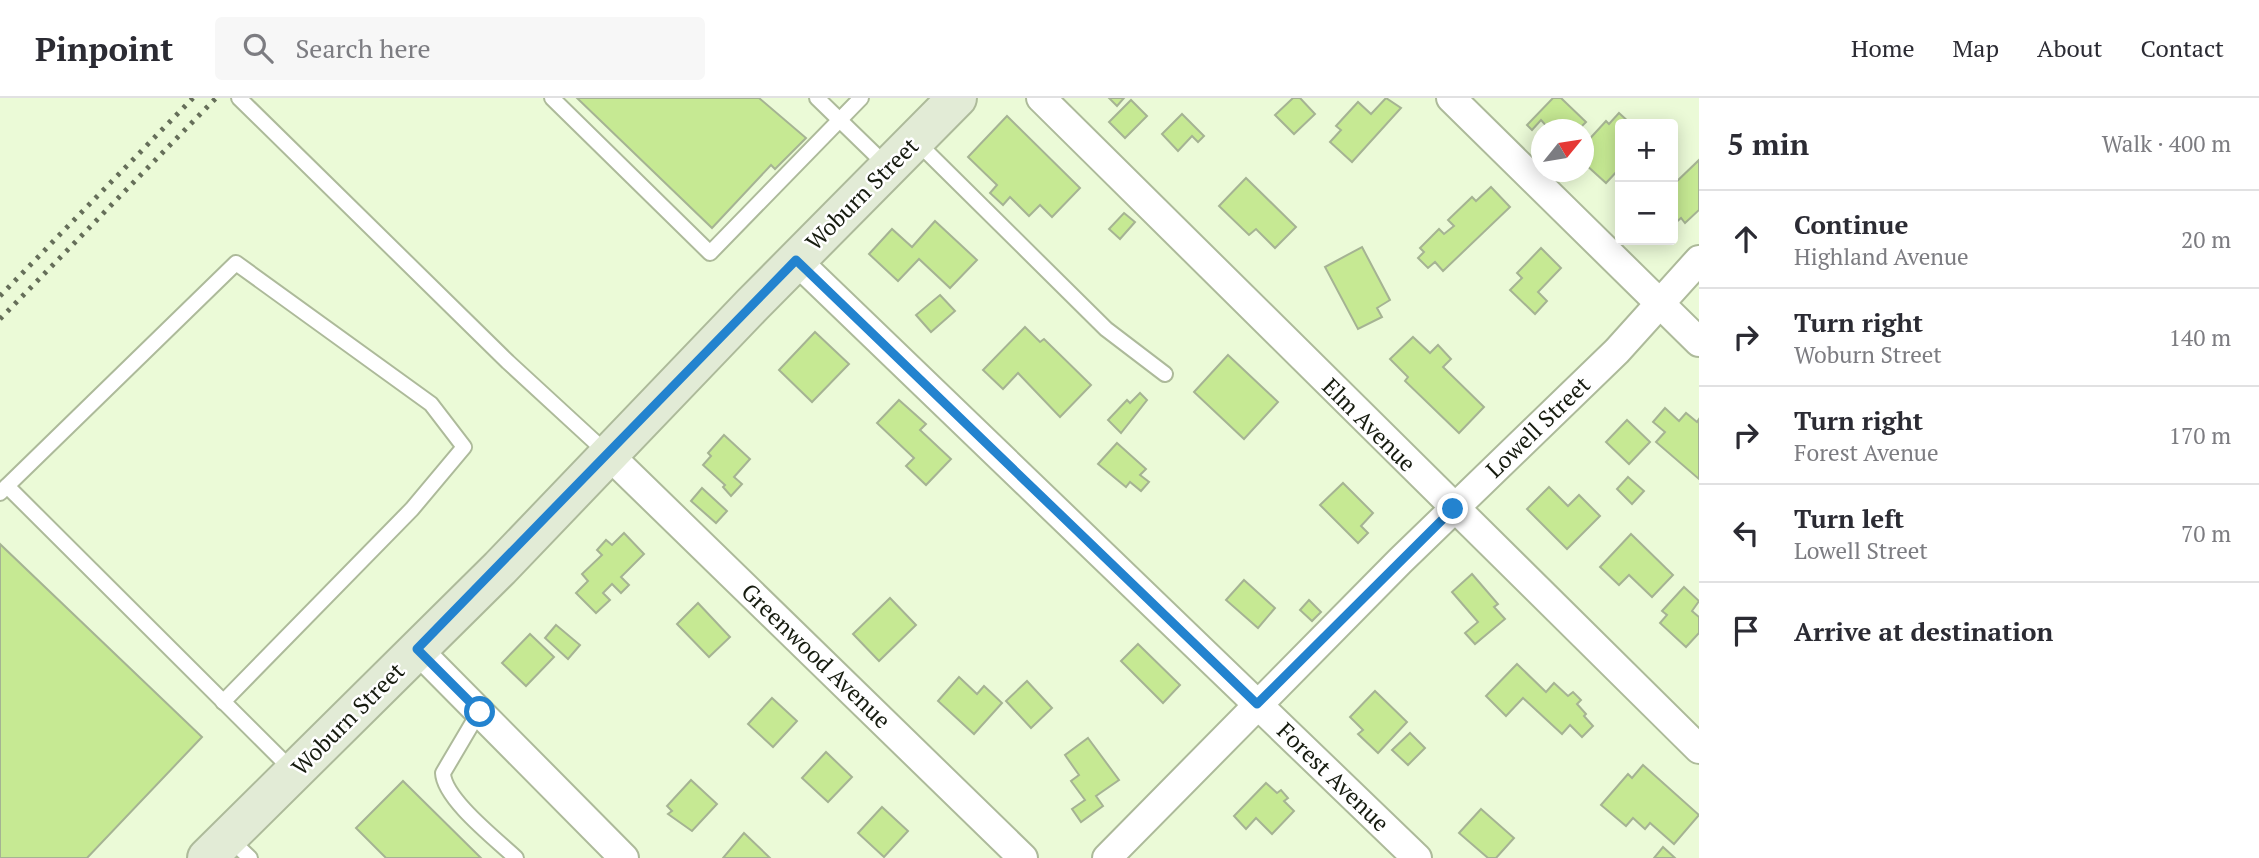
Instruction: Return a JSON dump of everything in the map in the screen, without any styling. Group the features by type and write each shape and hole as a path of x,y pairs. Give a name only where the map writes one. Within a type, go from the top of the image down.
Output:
{"main road":[{"name":"Woburn Street","path":"228,851 294,772 957,98"}],"street":[{"name":"Elm Avenue","path":"1041,98 1453,509 1699,749"},
{"path":"1451,98 1699,342"},
{"name":"Forest Avenue","path":"796,260 1417,858"},
{"name":"Lowell Street","path":"1107,858 1453,509 1617,351 1699,261"},
{"name":"Greenwood Avenue","path":"608,455 1023,858"},
{"path":"417,649 624,858"}],"lane":[{"path":"239,98 508,362 608,455"},
{"path":"552,98 710,253 861,98"},
{"path":"817,98 889,168"},
{"path":"915,140 1106,329 1165,374"},
{"path":"223,702 412,509 464,447 430,404 236,263 3,489 294,772"},
{"path":"480,712 443,772 443,779 453,795 516,858"}],"building":[{"path":"577,98 759,98 806,138 775,169 771,165 712,228"},
{"path":"1109,98 1124,98 1117,106"},
{"path":"1293,98 1300,98 1315,114 1294,134 1275,115"},
{"path":"1386,98 1401,108 1352,162 1330,142 1341,130 1336,126 1358,102 1371,114"},
{"path":"1553,98 1561,98 1583,119 1533,119"},
{"path":"1131,100 1147,116 1125,138 1109,122"},
{"path":"1619,113 1626,119 1615,119 1615,173 1606,183 1594,172 1594,134 1606,121 1609,124"},
{"path":"1182,114 1204,136 1198,142 1192,136 1178,151 1162,134"},
{"path":"1007,116 1080,188 1052,217 1040,205 1029,216 1010,197 1003,205 990,193 997,185 968,157"},
{"path":"1699,160 1699,210 1685,223 1681,218 1678,221 1678,180"},
{"path":"1246,178 1296,227 1275,248 1256,229 1249,235 1219,206"},
{"path":"1491,187 1510,207 1443,271 1435,262 1428,268 1418,258 1424,252 1420,248 1439,229 1444,234 1454,226 1448,220 1472,197 1476,201"},
{"path":"1124,213 1135,222 1120,239 1109,229"},
{"path":"935,221 977,260 950,288 919,259 898,281 869,254 892,229 912,247"},
{"path":"1362,247 1390,300 1377,308 1382,317 1358,329 1325,267"},
{"path":"1541,248 1561,268 1538,292 1547,301 1535,314 1510,290 1522,278 1517,273"},
{"path":"940,295 955,311 931,332 916,315"},
{"path":"1025,327 1040,342 1044,339 1091,385 1060,417 1018,373 1003,389 983,370"},
{"path":"815,332 849,364 812,402 779,370"},
{"path":"1413,337 1430,353 1438,345 1451,359 1443,367 1484,407 1459,433 1405,381 1408,377 1390,359"},
{"path":"1228,355 1278,402 1244,439 1194,392"},
{"path":"1140,393 1147,400 1121,433 1108,420 1127,400 1130,403"},
{"path":"899,400 926,424 920,430 951,459 926,485 906,466 914,458 877,423"},
{"path":"1665,408 1679,421 1686,413 1697,422 1699,419 1699,479 1656,442 1665,432 1653,422"},
{"path":"1627,420 1650,442 1629,464 1606,442"},
{"path":"724,435 750,459 734,477 742,484 731,496 723,487 725,485 703,465 711,456 708,453"},
{"path":"1117,443 1146,469 1140,475 1149,482 1141,491 1130,482 1126,487 1098,464"},
{"path":"1628,477 1644,491 1632,504 1617,489"},
{"path":"1343,483 1373,513 1361,526 1368,533 1358,543 1320,505"},
{"path":"1549,487 1568,506 1579,495 1600,516 1567,549 1527,509"},
{"path":"702,488 727,511 716,523 691,501"},
{"path":"624,533 644,554 621,577 629,585 621,593 612,584 603,593 610,600 596,613 576,593 588,581 582,574 602,555 597,550 606,540 612,545"},
{"path":"1631,534 1673,575 1652,597 1629,575 1619,585 1600,567"},
{"path":"0,544 202,737 87,858 0,858"},
{"path":"1472,574 1498,604 1494,607 1505,619 1475,644 1465,633 1478,622 1452,592"},
{"path":"1244,580 1275,608 1258,628 1226,600"},
{"path":"1684,587 1699,601 1692,611 1699,617 1699,633 1686,647 1660,623 1667,615 1662,611"},
{"path":"890,598 916,625 879,661 853,634"},
{"path":"1309,600 1321,612 1312,621 1300,610"},
{"path":"698,603 730,637 709,657 677,624"},
{"path":"556,625 580,645 568,659 545,638"},
{"path":"530,634 554,657 526,686 502,663"},
{"path":"1138,644 1180,685 1163,703 1121,661"},
{"path":"1517,664 1546,692 1554,683 1568,696 1573,692 1581,700 1577,704 1593,726 1582,737 1570,725 1562,734 1523,698 1506,716 1486,696"},
{"path":"959,677 977,694 984,686 1002,703 974,734 938,701"},
{"path":"1027,681 1052,708 1031,728 1006,701"},
{"path":"1375,691 1407,722 1378,753 1358,734 1363,730 1350,717"},
{"path":"772,698 797,721 773,747 748,724"},
{"path":"1410,733 1425,748 1408,765 1392,750"},
{"path":"1088,738 1119,780 1096,796 1103,806 1081,822 1072,809 1085,800 1071,781 1079,775 1065,755"},
{"path":"826,752 852,777 828,802 802,778"},
{"path":"1643,765 1699,815 1674,844 1650,823 1645,829 1633,818 1626,826 1601,805 1628,774 1632,778"},
{"path":"691,780 717,804 692,831 668,814 672,811 667,806"},
{"path":"403,781 481,858 386,858 356,828"},
{"path":"1266,783 1277,793 1281,790 1288,798 1284,801 1294,811 1272,834 1256,818 1246,829 1234,816"},
{"path":"882,807 908,831 884,857 858,833"},
{"path":"1481,809 1514,838 1496,858 1488,858 1459,833"},
{"path":"744,833 770,858 723,858"},
{"path":"1663,847 1675,858 1654,858"}],"railway":[{"path":"0,296 193,98"},
{"path":"0,319 216,98"}],"route":[{"path":"480,712 417,649 500,568 796,260 1257,704 1453,509"}]}
